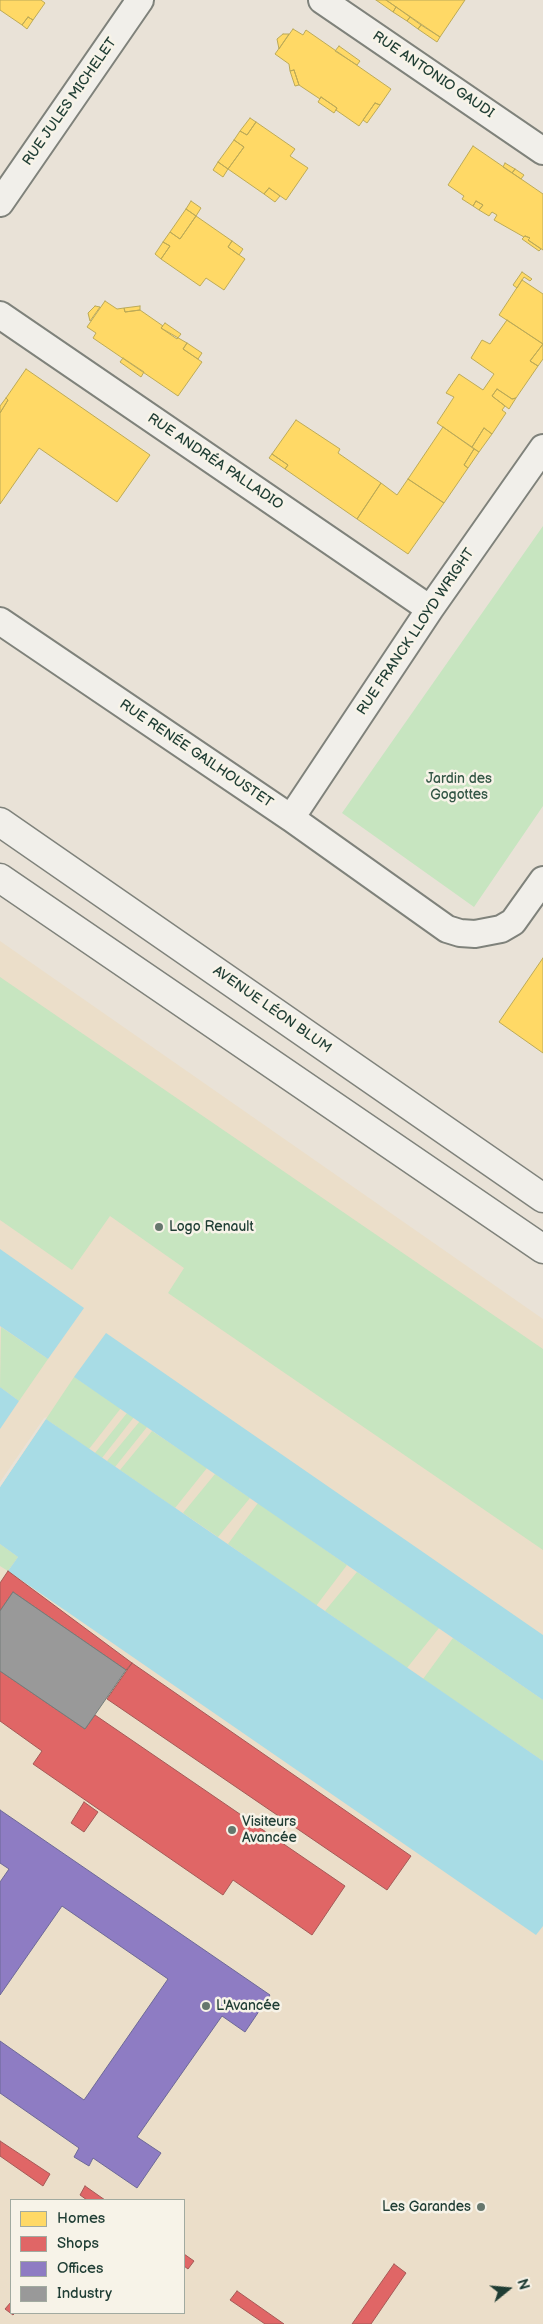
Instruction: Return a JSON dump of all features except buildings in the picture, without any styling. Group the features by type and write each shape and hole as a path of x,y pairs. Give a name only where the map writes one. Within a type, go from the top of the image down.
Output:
{"main road":[{"name":"AVENUE LÉON BLUM","path":"0,822 543,1198"},
{"path":"0,878 543,1249"}],"street":[{"name":"RUE JULES MICHELET","path":"0,203 140,0"},
{"name":"RUE ANTONIO GAUDI","path":"322,0 543,151"},
{"name":"RUE ANDRÉA PALLADIO","path":"0,315 430,609"},
{"name":"RUE FRANCK LLOYD WRIGHT","path":"291,818 430,609 543,448"},
{"name":"RUE RENÉE GAILHOUSTET","path":"0,621 291,818 447,929 460,933 475,934 490,932 513,922 543,880"}],"shaded area":[{"path":"0,941 543,1319 543,2324 0,2324"}],"green space":[{"name":"Jardin des Gogottes","path":"543,526 543,806 474,907 342,813"},
{"path":"0,977 543,1349 543,1550 168,1293 184,1268 110,1216 72,1270 0,1220"},
{"path":"1,1327 48,1359 19,1401 0,1387"},
{"path":"74,1377 121,1408 89,1449 46,1419"},
{"path":"127,1413 134,1417 102,1458 95,1453"},
{"path":"140,1421 147,1427 115,1467 107,1461"},
{"path":"152,1431 207,1468 175,1508 120,1470"},
{"path":"215,1474 250,1498 218,1537 183,1513"},
{"path":"258,1503 347,1565 316,1606 228,1544"},
{"path":"0,1544 18,1557 8,1571 0,1566"},
{"path":"357,1572 439,1628 407,1668 325,1611"},
{"path":"453,1638 543,1700 543,1761 423,1679"}],"water":[{"path":"0,1249 84,1308 48,1359 0,1326"},
{"path":"106,1333 543,1635 543,1700 74,1377"},
{"path":"0,1387 19,1401 0,1429"},
{"path":"46,1419 543,1761 543,1926 536,1935 8,1571 18,1557 0,1544 0,1487"}],"pier":[{"path":"47,1417 0,1487 0,1482 44,1418"}],"place":[{"name":"Logo Renault","path":"159,1227"},
{"name":"Visiteurs Avancée","path":"232,1830"},
{"name":"L'Avancée","path":"206,2006"},
{"name":"Les Garandes","path":"481,2207"}]}
